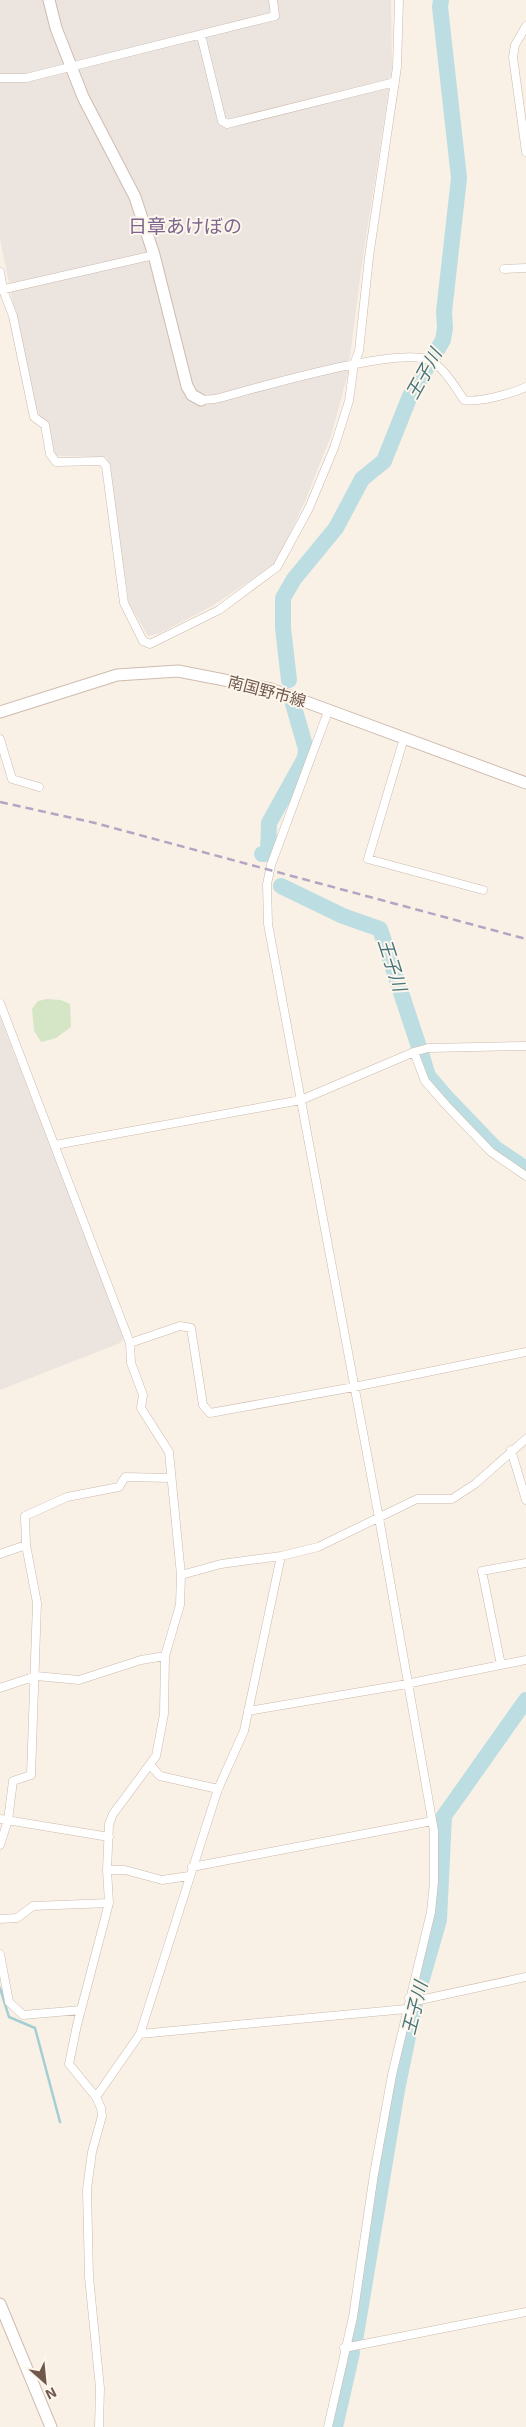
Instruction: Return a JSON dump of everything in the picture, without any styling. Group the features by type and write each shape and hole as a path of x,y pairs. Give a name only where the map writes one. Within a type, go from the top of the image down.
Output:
{"main road":[{"path":"49,0 56,28 83,97 135,197 154,255 187,386 192,395 201,400"},
{"name":"南国野市線","path":"0,712 117,675 155,671 178,671 271,689 526,783"},
{"path":"0,2304 51,2427"}],"street":[{"path":"0,78 26,78 275,16 273,0"},
{"path":"0,272 1,290 12,316 34,417 45,425 50,454 56,462 102,461 106,466 124,603 143,641 150,644 219,610 277,567 309,508 334,448 348,401 354,364 359,351 369,257 395,82 399,0"},
{"path":"526,26 515,46 513,56 526,152"},
{"path":"201,34 222,121 227,124 395,82"},
{"path":"1,290 154,255"},
{"path":"504,269 526,268"},
{"path":"201,400 214,399 354,364 400,358 426,359 435,363 464,400 476,400 516,392 526,386"},
{"path":"328,2427 344,2348 353,2317 374,2174 406,2009 415,1999 431,1912 434,1882 432,1821 379,1518 268,924 267,884 275,854 329,709"},
{"path":"404,738 368,859 483,890"},
{"path":"0,739 3,759 12,779 39,787"},
{"path":"0,1003 130,1343 131,1363 142,1395 141,1408 169,1452 181,1575 180,1605 165,1656 164,1714 156,1756 151,1766 113,1814 107,1870 108,1903 69,2064 96,2097 102,2116 92,2152 87,2189 89,2277 100,2388 99,2427"},
{"path":"55,1146 301,1100 414,1052 428,1048 526,1046"},
{"path":"414,1052 425,1081 440,1099 491,1152 526,1176"},
{"path":"130,1343 180,1326 191,1328 204,1405 210,1413 354,1387 526,1352"},
{"path":"181,1575 221,1564 281,1556 318,1547 417,1499 444,1500 457,1497 475,1484 511,1450 526,1439"},
{"path":"511,1450 526,1500"},
{"path":"0,1845 13,1781 31,1775 36,1676 37,1603 26,1545 24,1516 66,1496 119,1487 126,1477 171,1478"},
{"path":"0,1554 26,1545"},
{"path":"96,2097 140,2034 218,1789 244,1731 281,1556"},
{"path":"501,1665 482,1571 526,1563"},
{"path":"0,1688 36,1676 79,1680 141,1660 165,1656"},
{"path":"248,1711 408,1684 526,1660"},
{"path":"151,1766 160,1776 218,1789"},
{"path":"4,1820 109,1838"},
{"path":"192,1867 432,1821"},
{"path":"107,1870 125,1870 162,1880 189,1876"},
{"path":"0,1919 17,1918 33,1906 108,1903"},
{"path":"0,1954 9,2002 23,2015 81,2010"},
{"path":"415,1999 526,1977"},
{"path":"140,2034 406,2009"},
{"path":"344,2348 526,2312"}],"shaded area":[{"path":"0,0 391,0 392,68 361,270 348,373 331,436 303,506 275,564 212,606 160,633 148,636 129,603 107,457 57,456 54,452 49,423 36,416 0,239"},
{"path":"0,1017 124,1338 120,1343 0,1390"}],"green space":[{"path":"47,999 61,1000 70,1004 71,1027 56,1038 41,1042 34,1031 32,1009 38,1001"}],"waterway":[{"name":"王子川","path":"289,680 283,628 283,598 294,579 336,528 362,479 384,461 410,396 443,340 445,328 444,312 459,178 440,7 441,0"},
{"name":"王子川","path":"262,854 268,854 269,823 305,758 306,749 292,700"},
{"name":"王子川","path":"281,886 343,916 380,929 419,1047"},
{"name":"王子川","path":"421,1053 428,1076 446,1097 495,1148 526,1169"},
{"name":"王子川","path":"355,2341 397,2090 415,2003 439,1920 444,1816 526,1700"},
{"path":"0,1988 9,2017 35,2028 60,2122"},
{"name":"王子川","path":"335,2427 352,2353"}],"railway":[{"path":"0,802 95,823 526,939"}],"district":[{"name":"日章あけぼの","path":"185,226"}]}
